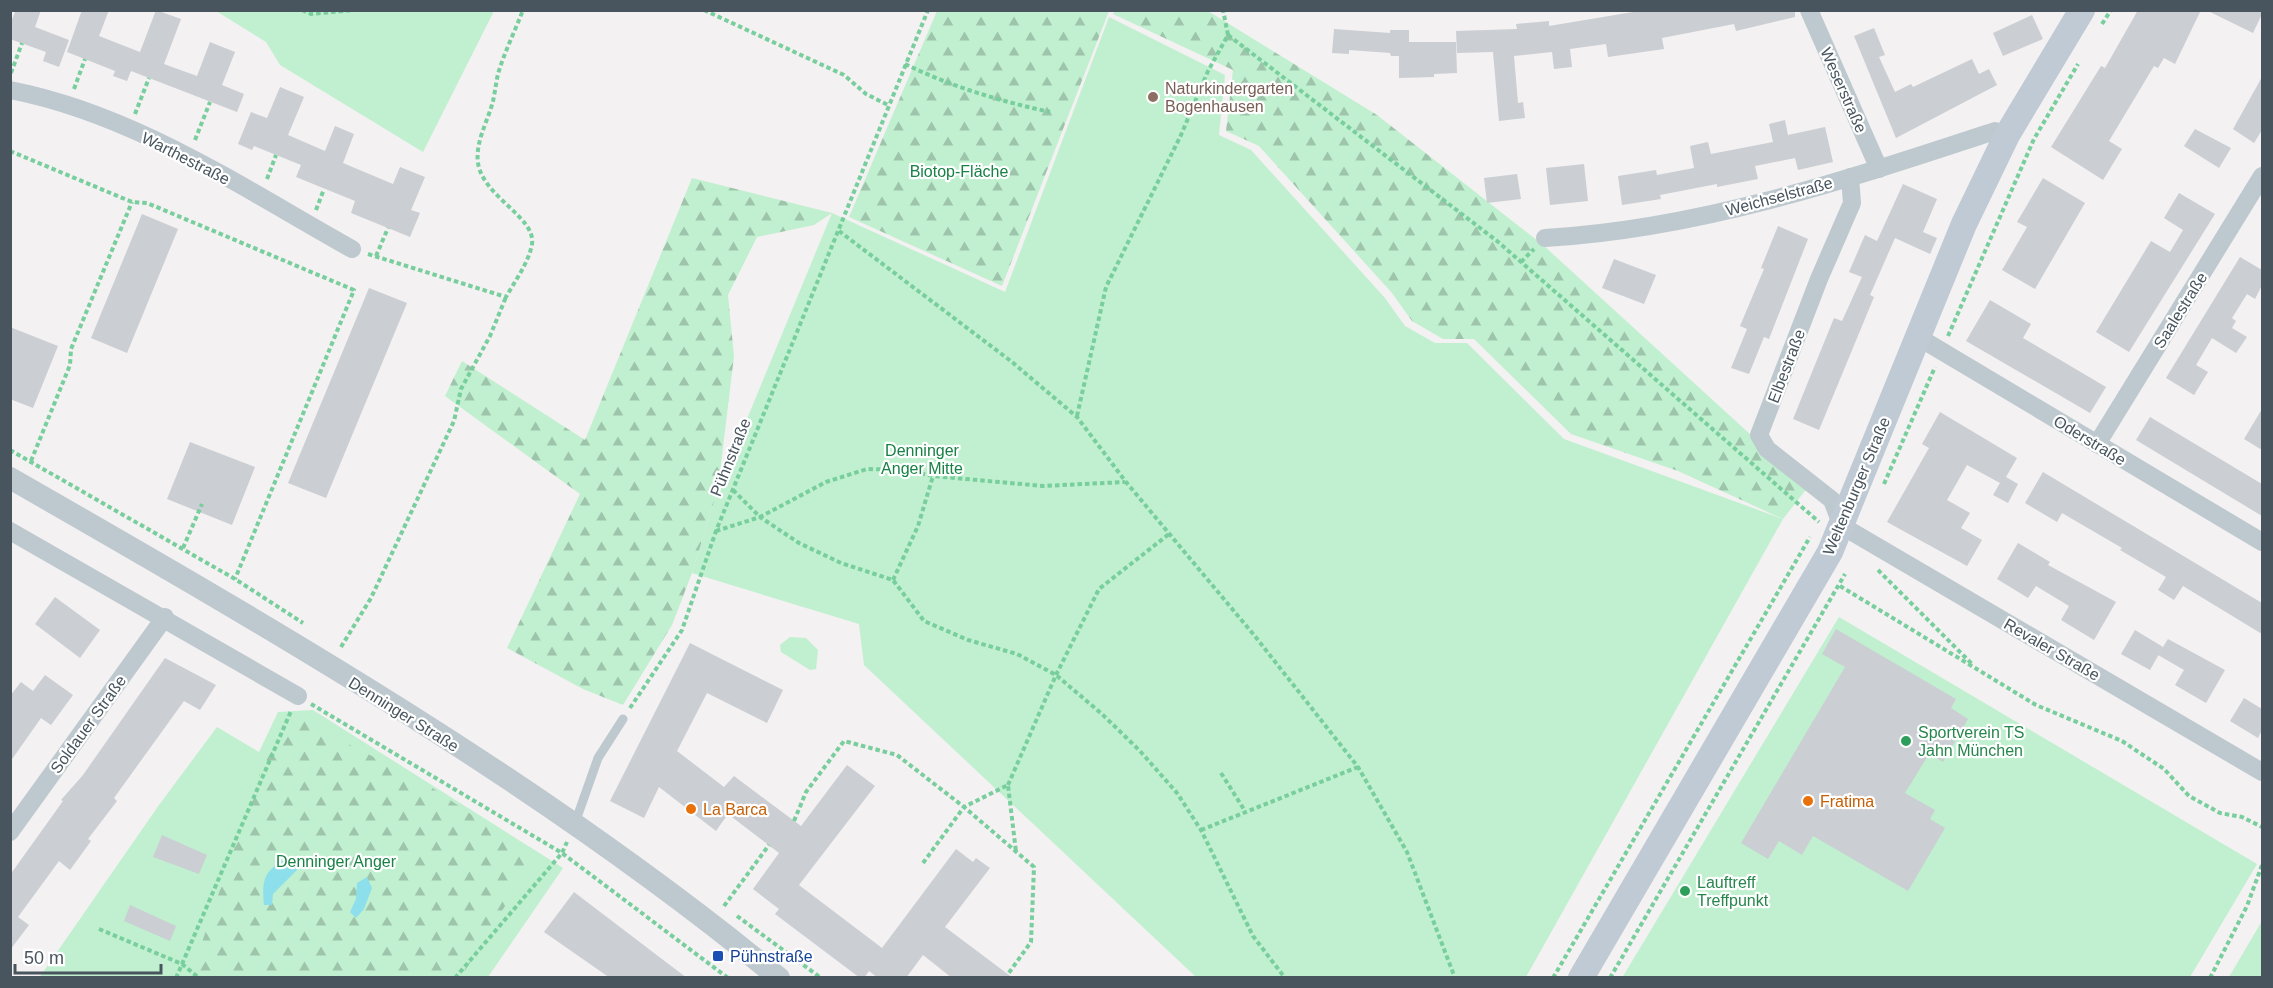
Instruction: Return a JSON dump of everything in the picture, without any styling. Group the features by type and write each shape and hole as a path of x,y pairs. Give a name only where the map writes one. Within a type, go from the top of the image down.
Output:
{"main road":[{"name":"Weltenburger Straße","path":"1581,978 1830,552 1965,224 2007,135 2082,10"}],"street":[{"name":"Weserstraße","path":"1809,10 1879,169"},
{"name":"Warthestraße","path":"10,90 68,103 94,112 260,197 352,249"},
{"name":"Weichselstraße","path":"1545,238 1599,235 1741,208 1879,169 1995,131 2007,135"},
{"name":"Saalestraße","path":"2097,444 2262,176"},
{"name":"Elbestraße","path":"1842,526 1832,500 1767,449 1759,435 1819,279 1852,204 1850,177"},
{"name":"Oderstraße","path":"1918,338 2262,542"},
{"name":"Denninger Straße","path":"10,478 282,637 447,739 666,891 779,978"},
{"name":"Revaler Straße","path":"1842,526 2262,772"},
{"path":"10,531 165,617 298,696"},
{"name":"Soldauer Straße","path":"10,832 165,617"}],"lane":[{"path":"575,826 598,758 623,719"}],"path":[{"path":"302,10 311,14 354,10"},
{"path":"311,14 315,10"},
{"path":"341,647 371,598 454,421 461,389 490,336 532,243 529,229 521,218 492,192 482,176 478,161 480,140 493,101 498,73 523,10"},
{"path":"704,10 844,75 866,94 888,105"},
{"name":"Pühnstraße","path":"623,719 682,630 716,531 928,10"},
{"path":"1077,417 1106,287 1181,135 1208,71 1228,34 1223,10"},
{"path":"1228,34 1497,241 1819,522 1842,526"},
{"path":"10,74 22,43"},
{"path":"68,103 85,59"},
{"path":"905,64 994,100 1050,112"},
{"path":"129,130 149,78"},
{"path":"187,159 210,102"},
{"path":"10,151 132,202 147,203 354,290 235,579"},
{"path":"260,197 276,155"},
{"path":"31,461 70,365 71,348 132,202"},
{"path":"376,256 388,228"},
{"path":"839,231 1012,362 1077,417 1126,482 1313,707 1358,767 1407,852 1455,978"},
{"path":"352,249 506,297"},
{"path":"716,531 760,517 826,482 867,469 905,470 933,476 1044,486 1126,482"},
{"path":"893,580 918,526 933,476"},
{"path":"733,490 760,517 799,543 830,558 893,580 924,621 968,640 1017,654 1056,675 1140,751 1177,793 1201,830 1253,936 1285,978"},
{"path":"183,548 202,504"},
{"path":"1016,852 1008,784 1056,675 1099,589 1169,534"},
{"path":"1871,564 1978,670"},
{"path":"1840,586 2036,705 2122,741 2164,769 2189,796 2220,813 2242,817 2262,826"},
{"path":"176,978 298,696 562,853 728,978"},
{"path":"794,821 806,792 844,741 897,755 964,807 1034,867 1031,942 1008,974"},
{"path":"1201,830 1358,767"},
{"path":"1221,773 1245,811"},
{"path":"923,863 964,807 1008,784"},
{"path":"455,978 562,853 575,826"},
{"path":"724,906 769,845"},
{"path":"2210,978 2247,906 2262,865"},
{"path":"99,930 182,964 199,978"}],"green space":[{"path":"1115,10 1208,11 1377,115 1543,245 1808,487 1783,519 1678,471 1571,434 1474,339 1443,339 1412,321 1392,293 1259,146 1226,131 1233,70 1113,14"},
{"path":"216,11 494,11 423,152 280,65 266,42"},
{"name":"Biotop-Fläche","path":"937,11 1109,11 1002,286 849,217"},
{"name":"Denninger Anger Mitte","path":"1109,17 1225,75 1219,135 1251,150 1385,298 1405,326 1435,343 1467,343 1564,439 1783,519 1526,977 1196,977 864,665 859,624 692,573 718,489 832,213 1005,292"},
{"path":"692,178 832,213 814,225 757,237 728,295 734,356 718,489 692,573 672,625 623,705 583,689 507,648 580,494 445,396 462,361 585,440"},
{"name":"Sportverein TS Jahn München","path":"1839,617 2257,864 2190,977 1622,978"},
{"path":"790,637 806,638 818,650 816,669 810,670 781,652 780,645"},
{"name":"Denninger Anger","path":"313,710 563,868 488,977 39,978 159,805 217,727 259,752 278,712"},
{"name":"Denninger Anger","path":"302,720 428,785 525,851 528,869 461,977 185,978 198,954 274,732"},
{"path":"2262,921 2262,977 2229,977"}],"water":[{"path":"285,860 299,868 273,894 272,905 264,905 263,889 268,873"},
{"path":"367,877 372,888 364,909 356,918 350,912 356,899 357,883"}],"building":[{"path":"16,10 41,10 35,27 69,40 59,67 43,61 46,52 10,39 10,24"},
{"path":"82,10 109,10 99,36 140,52 156,10 181,19 164,64 197,76 210,42 235,52 222,85 244,94 237,112 131,71 127,81 113,76 115,71 67,52"},
{"path":"1645,10 1795,10 1795,17 1736,31 1734,24 1662,38 1664,49 1608,57 1606,44 1570,49 1572,67 1554,69 1552,52 1514,56 1518,103 1523,102 1525,118 1499,121 1493,52 1457,53 1456,31 1517,29 1516,24 1549,21 1549,26"},
{"path":"2138,10 2201,10 2175,64 2164,58 2158,68 2154,66 2109,141 2122,149 2103,180 2051,147 2101,66 2105,68"},
{"path":"2206,10 2262,10 2262,14 2253,33"},
{"path":"2032,15 2043,39 2003,56 1993,33"},
{"path":"1874,28 1885,55 1879,57 1895,92 1911,84 1913,87 1972,59 1979,74 1989,69 1997,85 1896,138 1854,36"},
{"path":"1334,29 1390,33 1390,30 1409,30 1409,42 1456,42 1457,73 1434,74 1434,77 1399,78 1399,56 1391,56 1390,53 1349,50 1349,54 1332,53"},
{"path":"2262,77 2262,130 2254,143 2233,129"},
{"path":"280,87 304,97 288,135 325,151 335,126 354,134 343,163 393,184 400,167 425,177 411,210 420,213 410,237 351,213 355,201 296,177 301,165 254,146 252,150 238,144 251,112 267,118"},
{"path":"1785,120 1788,135 1825,127 1833,162 1798,170 1795,158 1755,166 1758,179 1717,187 1717,184 1660,195 1661,199 1622,205 1618,176 1656,170 1657,175 1694,168 1690,146 1708,142 1711,154 1773,142 1769,124"},
{"path":"2195,129 2231,148 2219,168 2184,146"},
{"path":"1584,164 1588,201 1550,205 1546,168"},
{"path":"1517,174 1521,199 1487,203 1484,178"},
{"path":"2043,178 2085,203 2035,289 2002,270 2027,227 2017,222"},
{"path":"1903,184 1937,199 1923,232 1937,238 1930,254 1895,238 1870,295 1874,297 1819,430 1793,419 1834,318 1842,321 1862,277 1849,272 1865,235 1877,241"},
{"path":"2179,193 2215,214 2129,352 2096,332 2151,241 2170,252 2183,230 2164,218"},
{"path":"142,214 178,229 127,353 91,338"},
{"path":"1778,226 1808,239 1769,339 1764,337 1749,374 1731,368 1747,329 1740,326 1764,269 1761,268"},
{"path":"2240,257 2262,270 2262,285 2255,299 2247,294 2232,318 2236,321 2232,328 2247,337 2236,353 2212,338 2196,365 2208,372 2194,395 2166,378"},
{"path":"1614,259 1656,275 1644,304 1602,288"},
{"path":"369,288 407,303 326,498 288,483"},
{"path":"1990,300 2031,324 2023,338 2106,387 2090,413 1966,341"},
{"path":"10,327 58,346 33,408 10,399"},
{"path":"2262,409 2262,450 2244,439"},
{"path":"1940,412 2017,458 2006,477 2018,484 2008,503 1993,495 2000,483 1967,465 1947,500 1970,513 1961,528 1982,540 1967,566 1887,522 1929,448 1922,444"},
{"path":"2150,417 2262,484 2262,516 2136,440"},
{"path":"190,442 255,467 232,525 167,499"},
{"path":"2043,472 2262,603 2262,634 2183,586 2174,600 2158,590 2166,577 2120,550 2122,548 2062,513 2057,522 2025,503"},
{"path":"2018,543 2050,562 2048,565 2116,602 2094,640 2061,620 2069,606 2036,586 2028,598 1997,579"},
{"path":"55,597 100,630 80,658 35,624"},
{"path":"1836,629 1956,699 1951,708 1968,719 1943,762 1929,754 1905,793 1935,810 1930,819 1945,828 1908,891 1813,836 1802,855 1779,841 1768,859 1741,843 1845,667 1822,654"},
{"path":"2135,630 2163,647 2150,670 2121,654"},
{"path":"2168,639 2225,670 2206,703 2175,685 2184,670 2158,655"},
{"path":"690,643 783,690 767,723 707,693 677,751 724,787 734,776 801,826 847,765 875,786 799,885 882,948 956,849 973,862 976,858 990,868 945,927 1013,978 952,978 923,955 906,978 878,978 869,971 864,978 860,978 775,914 779,909 753,889 779,853 728,814 716,831 659,787 644,818 610,801"},
{"path":"165,658 216,685 200,710 184,701 114,798 117,801 88,839 91,841 70,870 59,861 18,917 29,925 10,950 10,875 63,801 61,800 83,775"},
{"path":"45,675 73,695 51,725 41,718 10,762 10,696 21,682 33,691"},
{"path":"2244,698 2262,709 2262,730 2258,738 2230,721"},
{"path":"162,835 207,855 199,874 153,857"},
{"path":"574,892 687,978 610,978 544,932"},
{"path":"130,905 176,926 170,941 124,921"}],"place":[{"name":"Naturkindergarten Bogenhausen","path":"1153,97"},
{"name":"Sportverein TS Jahn München","path":"1906,741"},
{"name":"Fratima","path":"1808,801"},
{"name":"La Barca","path":"691,809"},
{"name":"Lauftreff Treffpunkt","path":"1685,891"},
{"name":"Pühnstraße","path":"718,956"}]}
